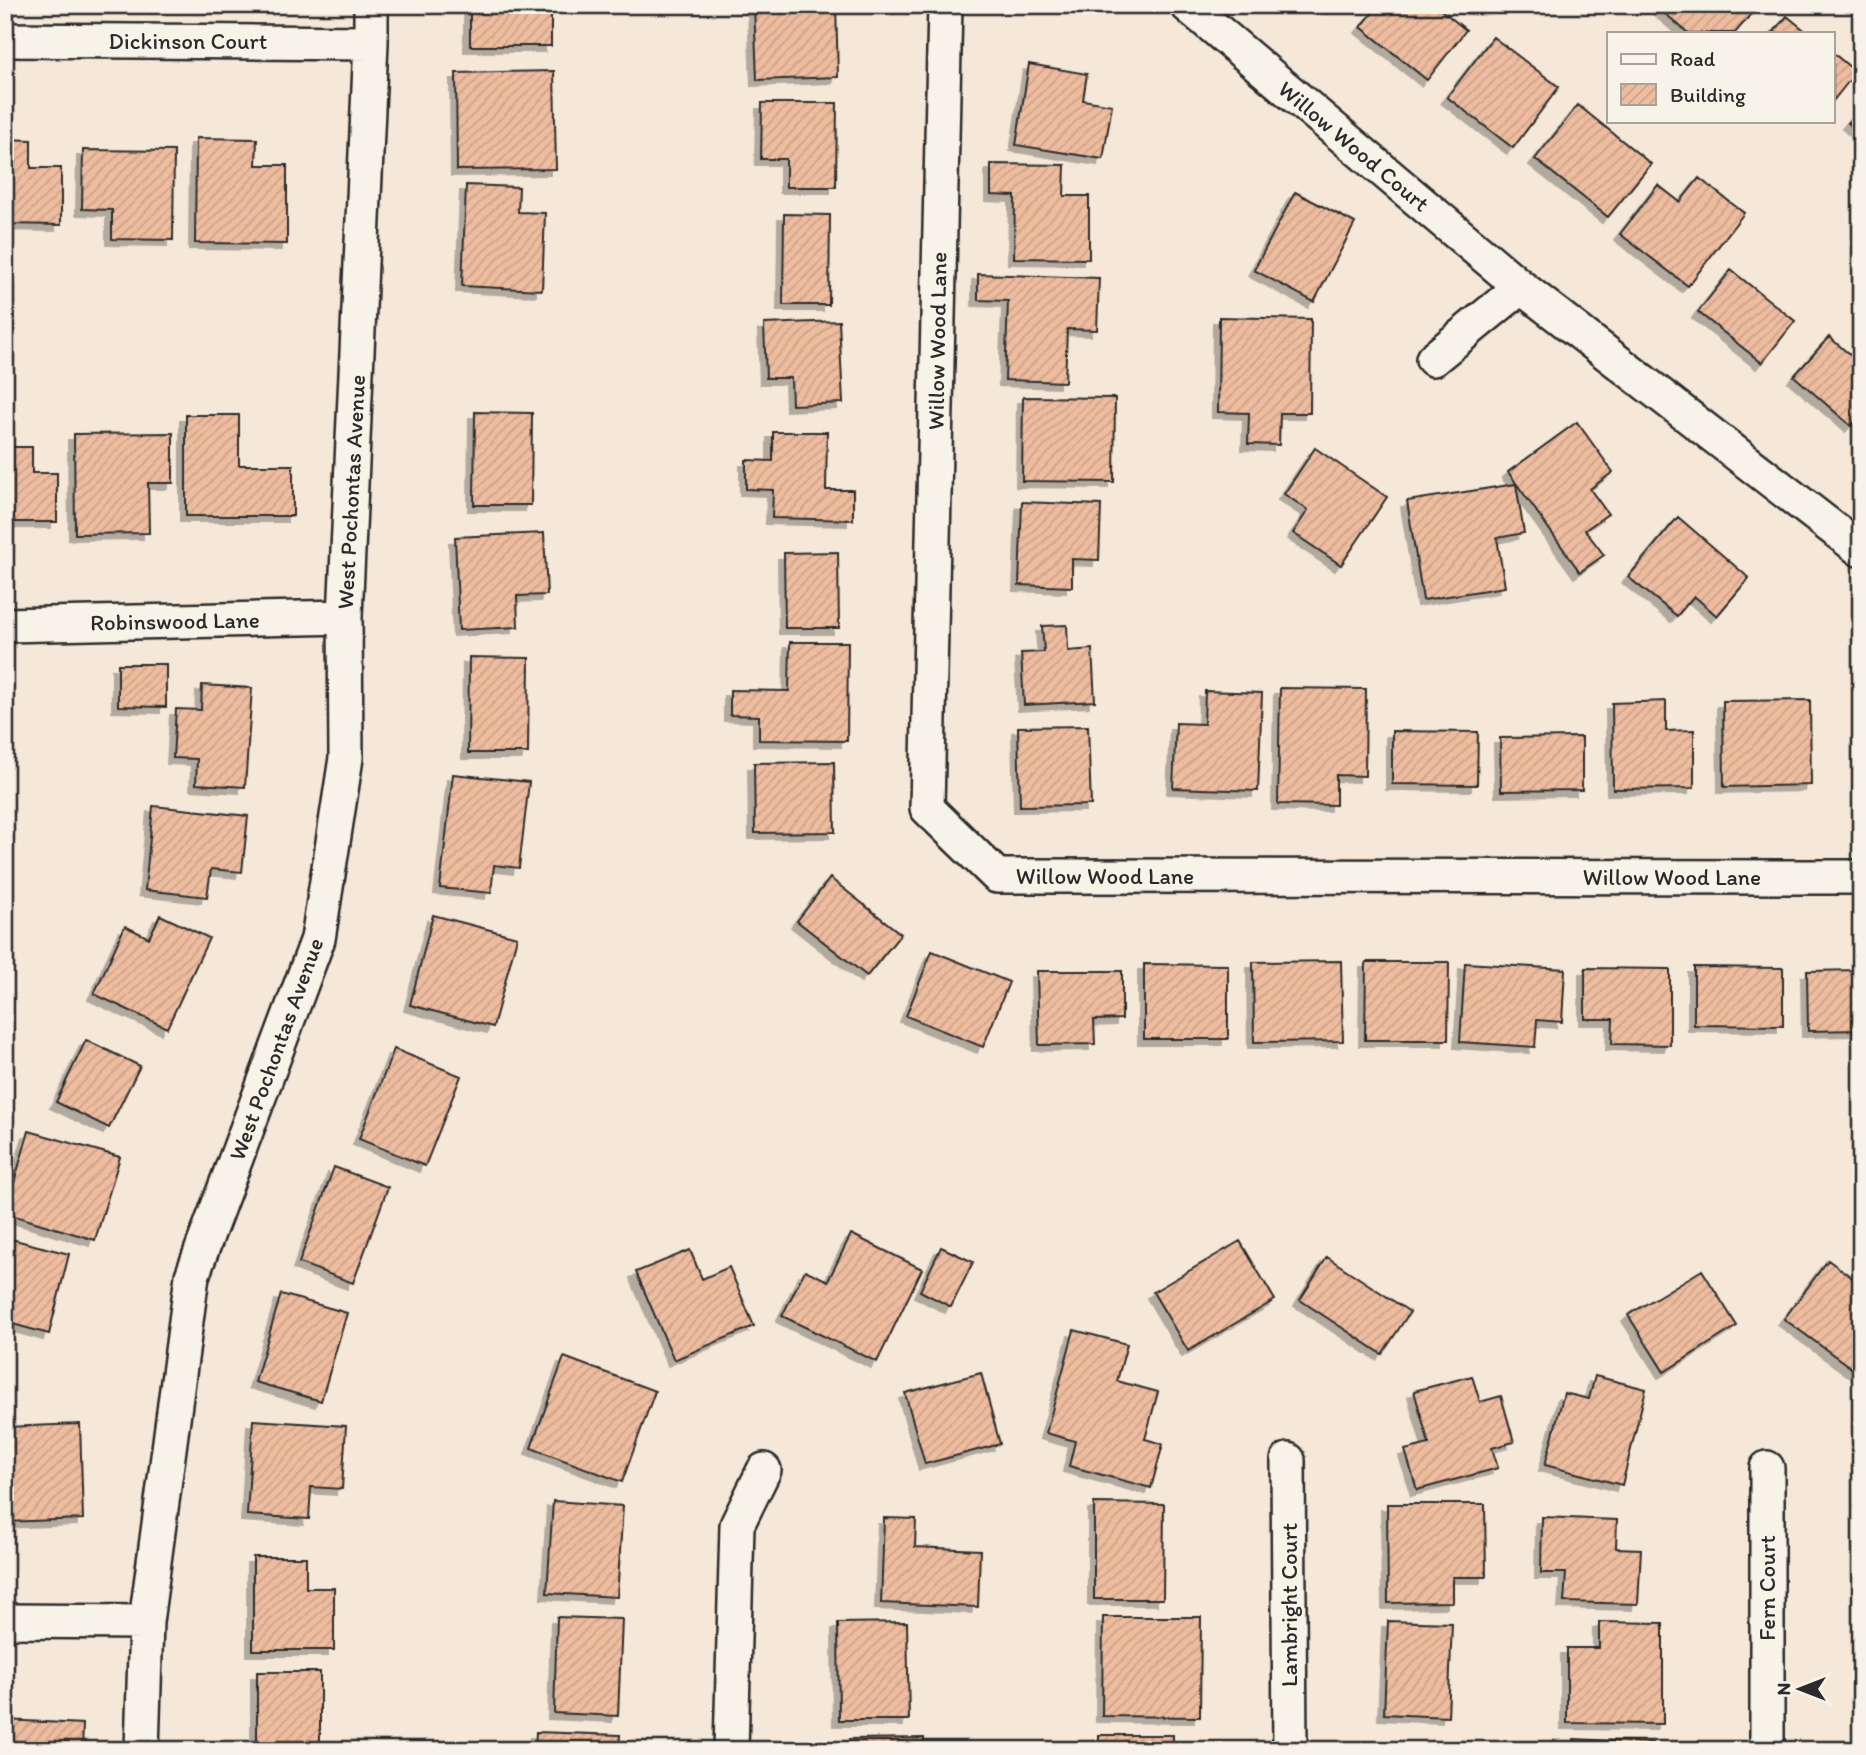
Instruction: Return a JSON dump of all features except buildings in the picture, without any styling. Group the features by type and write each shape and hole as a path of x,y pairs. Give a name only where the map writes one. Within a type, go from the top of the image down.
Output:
{"street":[{"name":"West Pochontas Avenue","path":"142,1750 146,1622 192,1276 318,939 346,758 345,617 371,5"},
{"name":"Willow Wood Lane","path":"944,5 927,808 997,876 1861,877"},
{"name":"Willow Wood Court","path":"1187,5 1521,287 1861,550"},
{"name":"Dickinson Court","path":"5,40 371,43"},
{"path":"1433,359 1521,287"},
{"name":"Robinswood Lane","path":"5,625 345,617"},
{"name":"Lambright Court","path":"1288,1460 1290,1750"},
{"name":"Fern Court","path":"1767,1468 1767,1750"},
{"path":"731,1750 737,1525 764,1470"},
{"path":"5,1621 146,1622"}]}
